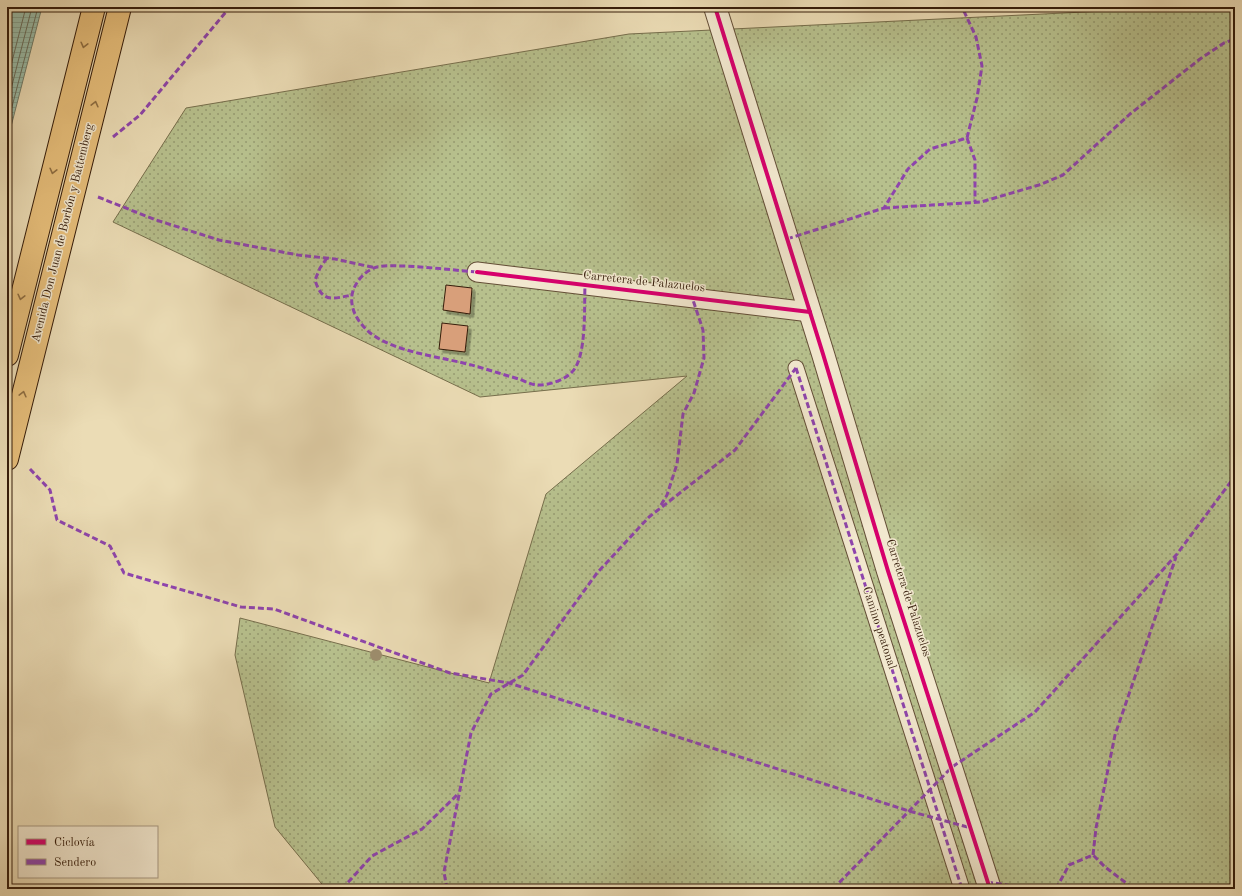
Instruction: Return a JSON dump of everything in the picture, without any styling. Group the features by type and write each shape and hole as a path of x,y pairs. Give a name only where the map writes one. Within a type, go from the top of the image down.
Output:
{"main road":[{"name":"Avenida Don Juan de Borbón y Battemberg","path":"7,355 94,7"},
{"name":"Avenida Don Juan de Borbón y Battemberg","path":"7,458 120,7"}],"street":[{"name":"Carretera de Palazuelos","path":"717,10 888,571 990,889"},
{"name":"Carretera de Palazuelos","path":"477,272 585,286 779,307 810,312"},
{"name":"Camino peatonal","path":"796,368 962,889"}],"shaded area":[{"path":"1188,7 1235,7 1235,889 326,889 275,827 235,655 240,618 489,683 546,494 687,376 480,397 113,222 186,108 629,34"}],"water":[{"path":"7,7 42,7 7,142"}],"building":[{"path":"446,285 472,288 470,314 443,310"},
{"path":"442,323 468,326 465,352 439,349"}],"marked path":[{"path":"113,137 140,115 230,7"},
{"path":"787,239 884,208 908,169 930,149 967,138 977,98 982,66 976,37 962,7"},
{"path":"884,208 981,202 1039,185 1063,175 1130,114 1200,59 1224,43 1235,39"},
{"path":"967,138 975,160 975,202"},
{"path":"98,197 156,220 219,240 298,255 335,259 376,268"},
{"path":"327,258 320,268 315,280 321,293 329,298 339,298 352,295"},
{"path":"477,272 413,266 377,267 364,274 355,286 352,295 352,306 358,320 369,332 392,345 420,354 475,366 532,384 545,385 565,378 577,365 584,331 585,286"},
{"path":"661,505 667,495 677,464 683,414 694,393 704,358 703,330 692,297"},
{"path":"796,368 962,889"},
{"path":"447,889 444,872 471,733 491,694 523,675 597,573 649,517 735,450 796,368"},
{"path":"30,469 50,490 57,520 110,546 124,573 241,607 274,609 450,673 509,683 909,811 971,828"},
{"path":"833,889 952,767 1035,712 1177,554 1235,476"},
{"path":"1093,855 1096,828 1115,735 1176,557"},
{"path":"342,889 372,856 422,829 459,793"},
{"path":"1056,889 1069,865 1093,855 1105,867 1134,889"},
{"path":"987,882 1033,889"}],"cycle path":[{"path":"715,7 823,354 888,571 990,889"},
{"path":"477,272 810,312"}]}
